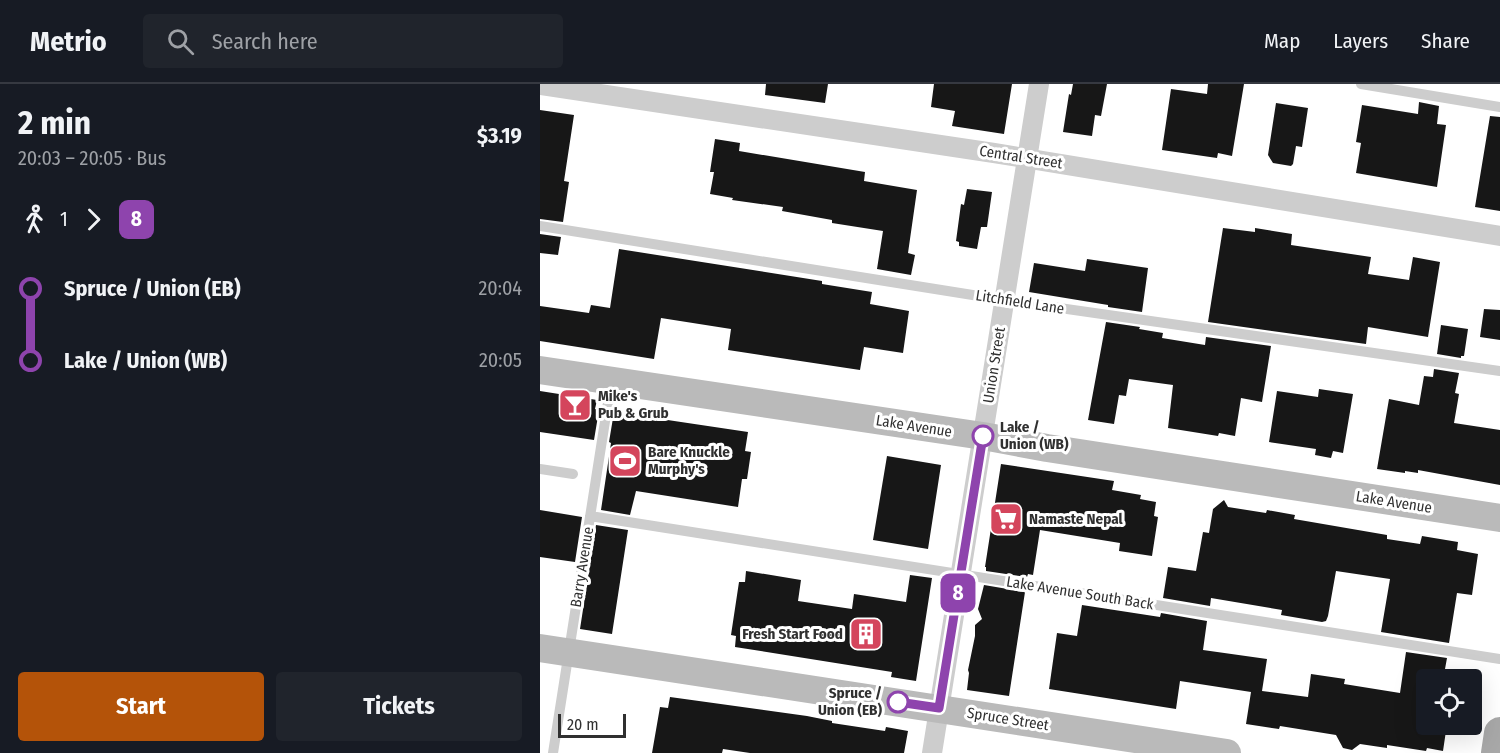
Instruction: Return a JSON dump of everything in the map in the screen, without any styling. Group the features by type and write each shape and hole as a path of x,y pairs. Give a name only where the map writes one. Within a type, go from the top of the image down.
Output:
{"main road":[{"path":"1497,753 1500,733"}],"street":[{"name":"Union Street","path":"932,753 1039,84"},
{"name":"Central Street","path":"540,86 1027,158 1500,236"},
{"name":"Lake Avenue","path":"540,370 983,436 1047,448 1500,518"},
{"name":"Spruce Street","path":"540,648 1227,753"}],"lane":[{"path":"1360,84 1500,107"},
{"name":"Litchfield Lane","path":"540,226 1004,300 1500,371"},
{"name":"Barry Avenue","path":"553,753 611,381"},
{"path":"540,470 573,474"},
{"name":"Lake Avenue South Back","path":"590,516 1500,659"}],"building":[{"path":"766,84 828,84 825,103 765,95"},
{"path":"934,84 1012,84 1004,134 952,126 955,111 931,107"},
{"path":"1073,84 1107,84 1101,116 1095,115 1092,136 1063,132 1069,94 1071,95"},
{"path":"1208,84 1244,84 1232,156 1218,153 1217,158 1162,150 1171,89 1207,94"},
{"path":"1419,102 1439,106 1437,124 1446,125 1437,187 1356,173 1361,143 1356,142 1362,105 1418,114"},
{"path":"1276,103 1308,108 1302,147 1296,146 1291,166 1273,163 1268,155"},
{"path":"540,110 574,115 564,181 569,182 563,222 540,219"},
{"path":"1490,116 1500,117 1500,211 1475,207"},
{"path":"715,139 740,143 739,151 865,172 864,181 917,190 908,253 915,255 911,275 877,269 883,231 832,223 832,220 782,211 783,207 732,200 733,198 710,194 714,172 710,172"},
{"path":"967,189 992,192 987,227 981,227 977,249 959,246 959,242 956,241 961,204 964,205"},
{"path":"1223,228 1255,232 1255,228 1292,234 1291,245 1371,257 1368,274 1409,280 1413,257 1440,262 1428,337 1368,327 1366,344 1208,322"},
{"path":"540,234 561,237 558,255 540,253"},
{"path":"619,249 822,281 822,284 872,292 870,304 909,311 903,353 864,347 860,370 728,350 731,329 661,318 654,359 540,341 540,306 589,313 591,305 610,308"},
{"path":"1087,259 1148,268 1142,312 1029,292 1034,263 1085,271"},
{"path":"1484,309 1500,310 1500,340 1480,337"},
{"path":"1106,322 1163,333 1162,338 1205,345 1206,337 1271,346 1262,402 1241,398 1235,436 1219,433 1218,436 1168,428 1173,385 1129,379 1126,396 1119,395 1114,424 1088,420"},
{"path":"1441,325 1468,329 1464,356 1461,358 1437,354"},
{"path":"1434,369 1459,373 1455,393 1459,394 1454,423 1500,430 1500,485 1418,470 1418,473 1405,471 1405,473 1377,469 1389,399 1419,405 1424,376 1433,377"},
{"path":"1319,389 1353,394 1343,453 1333,451 1331,458 1315,455 1316,449 1269,442 1277,391 1318,397"},
{"path":"540,391 597,400 595,409 599,410 594,440 540,432"},
{"path":"614,412 748,432 745,451 751,452 747,479 742,479 738,507 636,491 630,515 601,510"},
{"path":"887,456 941,465 928,549 873,540"},
{"path":"1001,464 1114,481 1112,490 1141,495 1140,499 1156,502 1154,516 1158,517 1152,556 1119,551 1120,543 1040,530 1033,575 1028,574 1027,577 986,571"},
{"path":"1224,500 1228,507 1295,515 1294,519 1387,535 1387,539 1420,544 1422,536 1458,542 1457,550 1478,554 1472,595 1457,593 1449,643 1381,632 1390,579 1336,571 1328,616 1326,621 1322,622 1281,615 1282,610 1211,598 1210,606 1163,598 1168,567 1196,571 1203,532 1209,533 1213,509"},
{"path":"540,510 582,517 575,562 540,557"},
{"path":"596,525 628,530 612,634 580,629"},
{"path":"746,571 801,580 798,601 852,609 854,594 906,602 910,575 932,578 916,681 891,677 892,672 735,647 736,636 731,635 739,582 745,582"},
{"path":"984,585 1025,592 1009,696 967,690 975,625 982,619 978,609"},
{"path":"1082,605 1160,617 1161,613 1207,621 1203,650 1267,659 1262,691 1308,697 1311,674 1345,679 1344,684 1400,693 1406,652 1447,658 1445,669 1416,669 1416,735 1445,735 1443,751 1360,744 1352,750 1343,748 1336,735 1280,726 1279,729 1246,724 1251,692 1180,681 1176,709 1049,689 1057,633 1077,636"},
{"path":"670,697 807,716 832,721 832,723 885,731 886,727 908,731 904,753 750,753 723,749 722,753 652,753 660,707 668,708"}],"bus line":[{"name":"8","path":"898,702 939,708 983,436"}],"place":[{"name":"Mike's Pub & Grub","path":"575,405"},
{"name":"Lake / Union (WB)","path":"983,436"},
{"name":"Bare Knuckle Murphy's","path":"625,461"},
{"name":"Namaste Nepal","path":"1006,519"},
{"name":"Fresh Start Food","path":"866,634"},
{"name":"Spruce / Union (EB)","path":"898,702"}]}
